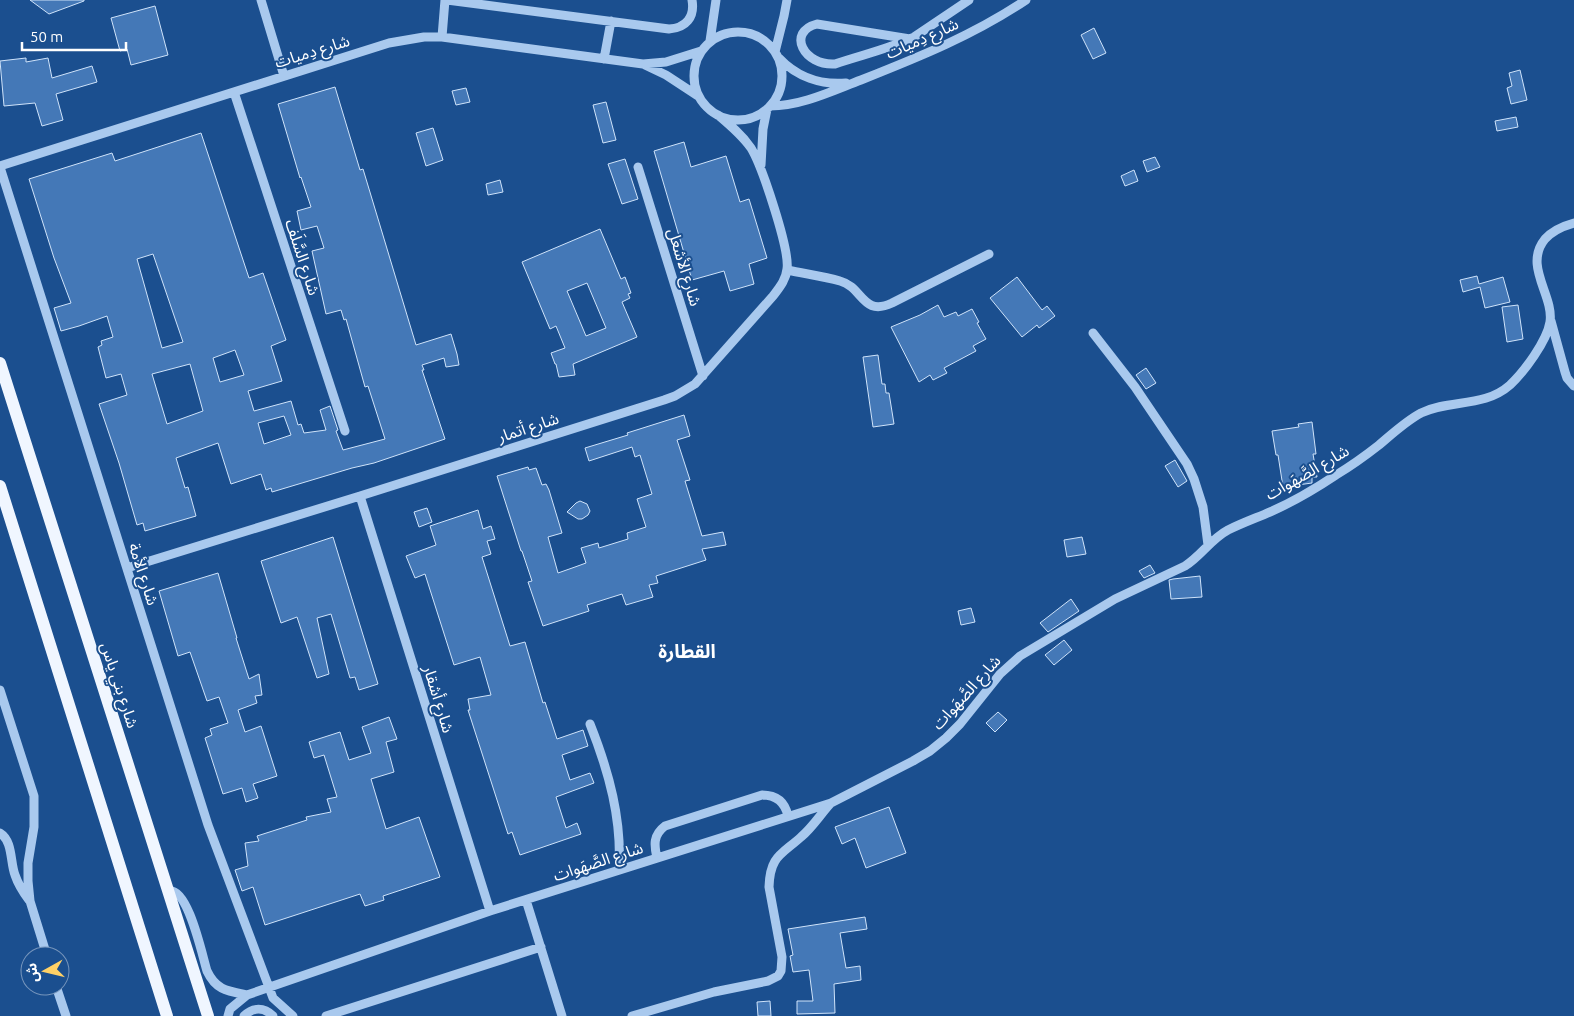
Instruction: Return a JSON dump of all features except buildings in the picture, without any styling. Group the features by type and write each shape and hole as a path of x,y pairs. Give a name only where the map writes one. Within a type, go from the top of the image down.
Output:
{"main road":[{"name":"شارع بني ياس","path":"0,363 208,1016"},
{"path":"0,486 167,1016"}],"street":[{"path":"261,0 284,76"},
{"path":"442,37 446,0 675,29 686,24 690,19 693,7 692,0"},
{"path":"710,41 716,0"},
{"path":"776,54 787,0"},
{"path":"910,39 817,24 803,32 801,44 810,58 820,63 834,64 910,39 969,0"},
{"name":"شارع دِميات","path":"768,108 792,104 832,92 941,48 1000,17 1026,0"},
{"path":"604,59 611,21"},
{"path":"718,116 730,120 744,120 756,116 768,108 778,95 782,82 781,68 776,54 767,43 757,36 745,32 733,32 720,35 710,41 701,51 695,65 694,81 698,96 703,104 718,116 736,130 751,148 761,170 784,241 787,255 787,270 842,281 855,290 864,302 878,307 892,303 989,254"},
{"name":"شارع دِميات","path":"0,166 389,43 424,37 442,37 643,64 666,62 701,51"},
{"name":"شارع دِميات","path":"776,54 786,65 811,79 825,83 854,83"},
{"name":"شارع دِميات","path":"643,64 666,75 698,96"},
{"name":"شارع السَّلَف","path":"234,92 345,431"},
{"path":"761,170 763,134 768,108"},
{"name":"شارع الأمة","path":"0,166 208,825 272,998 293,1016"},
{"name":"شارع الأشعل","path":"638,166 703,376"},
{"path":"1574,223 1559,228 1547,237 1539,248 1537,255 1537,262 1564,372 1574,386"},
{"name":"شارع أتمار","path":"126,568 675,396 695,384 703,376 782,285 787,270"},
{"name":"شارع الصَّهَوات","path":"228,1016 230,1009 247,995 490,911 831,803 913,762 946,738 960,724 1000,674 1020,656 1115,599 1185,566 1227,530 1279,507 1329,480 1420,414 1440,406 1484,400 1503,391 1517,378 1533,356 1547,333 1551,321"},
{"path":"1093,333 1135,387 1187,464 1203,507 1208,545"},
{"name":"شارع أشقار","path":"360,496 490,911"},
{"path":"0,690 34,796 34,827 28,863 30,901 44,946"},
{"path":"590,724 608,774 614,800 620,834 619,870"},
{"path":"657,858 654,841 658,832 665,826 762,795 774,796 779,799 787,810 788,816"},
{"path":"632,1016 714,992 768,981 778,976 781,971 782,957 769,887 772,865 779,855 803,836 831,803"},
{"path":"0,833 7,841 18,883 30,901"},
{"path":"168,891 176,892 189,909 210,978 223,989 247,995"},
{"path":"526,900 562,1016"},
{"path":"326,1016 541,947"},
{"path":"59,996 66,1016"},
{"path":"244,1016 250,1011 260,1009 266,1010 274,1016"}],"district":[{"name":"القطارة","path":"687,651"}]}
